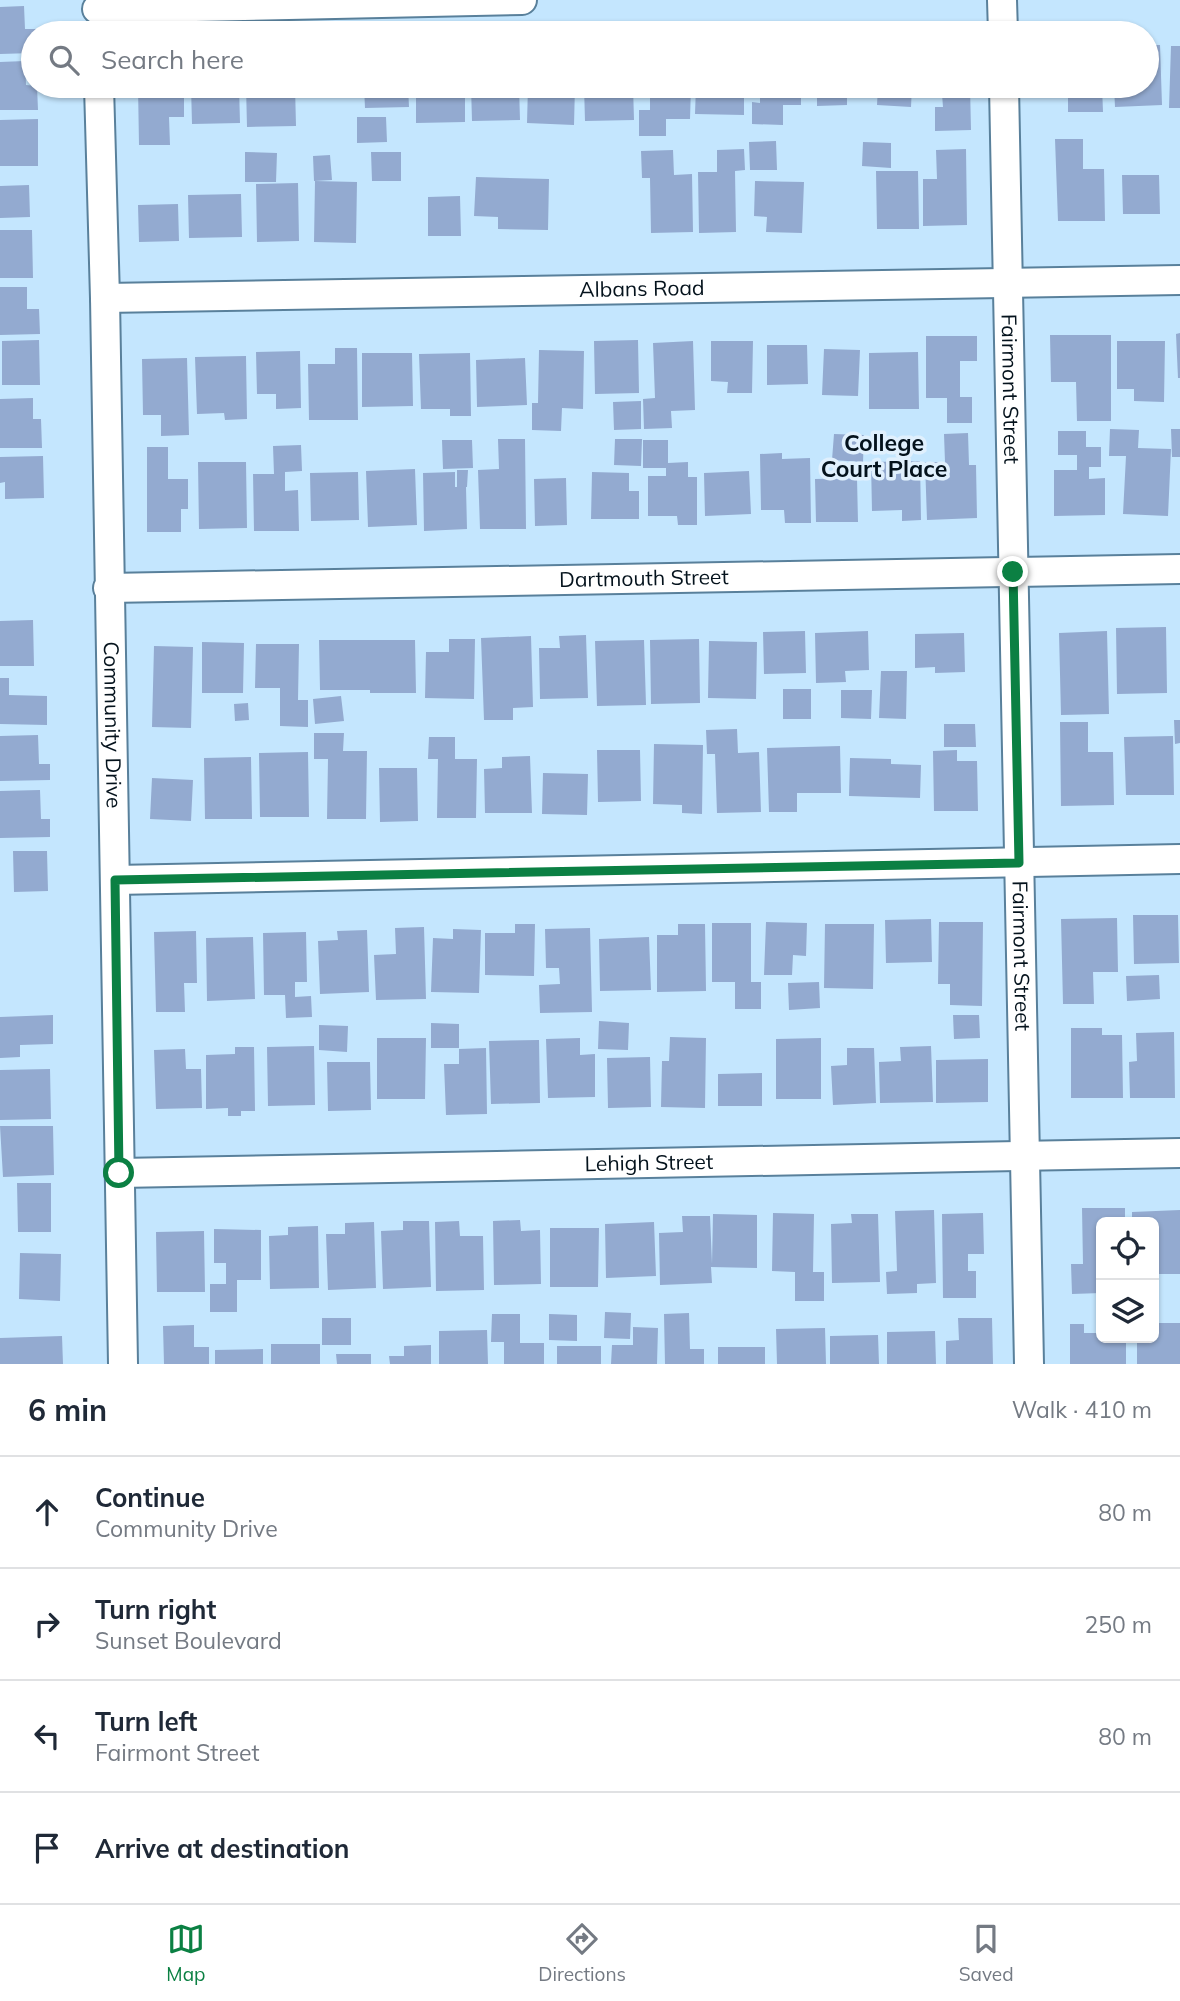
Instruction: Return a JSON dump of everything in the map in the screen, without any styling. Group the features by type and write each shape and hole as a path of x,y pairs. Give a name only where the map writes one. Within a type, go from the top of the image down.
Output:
{"street":[{"path":"98,14 522,0"},
{"path":"1002,0 1003,21"},
{"name":"Community Drive","path":"99,98 123,1364"},
{"name":"Fairmont Street","path":"1004,98 1029,1364"},
{"name":"Albans Road","path":"105,298 1180,279"},
{"name":"Dartmouth Street","path":"108,588 1180,569"},
{"path":"115,880 1180,859"},
{"name":"Lehigh Street","path":"119,1173 1180,1153"}],"building":[{"path":"24,6 21,53 0,54 0,7"},
{"path":"1160,45 1162,105 1115,107 1115,98 1159,98"},
{"path":"1171,46 1180,46 1180,108 1169,108"},
{"path":"21,61 21,98 38,98 38,110 0,110 0,62"},
{"path":"138,98 184,98 184,117 169,117 170,145 139,145"},
{"path":"191,98 239,98 240,123 192,124"},
{"path":"246,98 295,98 296,126 247,127"},
{"path":"365,98 409,98 409,107 365,108"},
{"path":"416,98 465,98 465,122 416,123"},
{"path":"471,98 519,98 520,120 472,121"},
{"path":"528,98 575,98 574,125 527,123"},
{"path":"584,98 633,98 634,120 585,121"},
{"path":"650,98 691,98 690,119 666,119 666,136 639,136 639,110 650,110"},
{"path":"696,98 744,98 744,115 695,114"},
{"path":"760,98 801,98 801,105 783,105 783,125 752,124 752,102 760,103"},
{"path":"817,98 847,98 847,105 817,106"},
{"path":"877,98 911,98 911,107 877,105"},
{"path":"942,98 970,98 971,130 935,131 935,107 943,107"},
{"path":"1068,98 1102,98 1103,112 1068,112"},
{"path":"357,117 386,117 387,142 357,143"},
{"path":"38,119 38,166 0,166 0,120"},
{"path":"1055,139 1083,139 1083,169 1104,169 1105,221 1058,221"},
{"path":"776,141 777,170 750,170 749,142"},
{"path":"863,142 891,143 891,168 862,166"},
{"path":"744,149 745,170 735,171 736,232 699,233 698,172 717,172 717,150"},
{"path":"966,149 967,225 923,226 923,179 937,179 936,150"},
{"path":"673,150 674,175 692,174 693,232 651,233 650,178 642,178 641,151"},
{"path":"245,152 277,153 276,182 245,182"},
{"path":"371,152 401,152 401,181 372,181"},
{"path":"330,155 332,180 314,181 313,156"},
{"path":"876,171 918,171 919,229 877,229"},
{"path":"1122,175 1159,175 1160,214 1123,214"},
{"path":"476,177 549,179 548,230 498,229 498,217 474,216"},
{"path":"315,181 357,182 356,243 314,242"},
{"path":"755,181 804,182 802,233 766,232 767,217 754,216"},
{"path":"298,183 299,241 257,242 256,184"},
{"path":"29,185 30,217 0,218 0,186"},
{"path":"241,194 242,237 189,238 188,195"},
{"path":"460,196 461,236 428,236 428,197"},
{"path":"178,204 179,241 139,242 138,205"},
{"path":"0,230 32,230 33,278 0,278"},
{"path":"0,287 27,287 27,309 39,309 40,334 0,335"},
{"path":"1180,333 1180,378 1178,378 1176,334"},
{"path":"1050,335 1111,335 1111,421 1077,421 1076,382 1051,382"},
{"path":"926,336 977,336 977,361 960,361 960,397 972,397 972,423 947,423 947,398 926,398"},
{"path":"39,340 40,385 2,385 2,341"},
{"path":"638,340 639,393 595,394 594,341"},
{"path":"693,341 695,410 671,411 672,428 644,429 643,399 655,398 653,343"},
{"path":"711,341 753,341 752,393 727,393 728,382 711,381"},
{"path":"1117,341 1165,341 1164,402 1134,401 1134,389 1117,389"},
{"path":"767,345 807,345 808,384 767,385"},
{"path":"335,348 357,348 358,420 309,420 308,364 335,364"},
{"path":"824,349 860,350 858,396 822,395"},
{"path":"539,350 584,351 583,409 562,408 561,431 532,430 532,403 538,403"},
{"path":"300,351 301,408 276,409 276,394 257,394 256,352"},
{"path":"918,352 919,409 869,409 869,353"},
{"path":"362,353 412,353 413,406 362,407"},
{"path":"470,353 471,416 450,416 450,409 421,409 419,354"},
{"path":"246,356 247,419 225,420 224,413 197,414 195,357"},
{"path":"187,358 189,435 161,436 161,415 143,415 142,359"},
{"path":"525,358 527,405 477,407 476,360"},
{"path":"33,398 33,419 41,419 42,448 0,448 0,399"},
{"path":"641,401 641,429 614,430 613,402"},
{"path":"1110,429 1139,430 1138,448 1171,449 1168,516 1123,514 1126,456 1109,456"},
{"path":"1171,429 1180,429 1180,457 1172,457"},
{"path":"1058,431 1086,431 1086,447 1101,447 1101,467 1089,467 1089,479 1105,478 1105,515 1054,516 1054,470 1077,470 1077,455 1058,455"},
{"path":"968,433 969,465 976,465 977,518 927,520 925,462 945,462 944,434"},
{"path":"834,434 864,435 863,462 832,460"},
{"path":"498,439 525,439 526,529 480,529 478,470 499,469"},
{"path":"615,439 642,439 641,466 614,465"},
{"path":"442,440 472,440 473,468 443,469"},
{"path":"643,440 668,440 668,463 688,462 688,477 697,477 697,525 678,525 677,516 648,516 648,476 666,476 666,468 643,468"},
{"path":"301,445 302,471 285,472 285,491 298,490 299,531 254,531 253,474 274,474 273,446"},
{"path":"147,447 168,447 168,479 188,479 188,509 181,509 181,532 147,532"},
{"path":"782,453 782,459 810,458 811,523 785,523 784,510 761,510 760,454"},
{"path":"43,456 44,498 5,499 5,482 0,483 0,457"},
{"path":"920,461 921,520 902,521 902,510 872,511 871,462"},
{"path":"198,462 246,462 247,528 199,529"},
{"path":"415,469 417,525 368,527 366,471"},
{"path":"457,470 468,470 467,529 424,531 423,473 455,472 457,487"},
{"path":"749,471 751,514 705,516 704,473"},
{"path":"358,472 359,520 311,521 310,473"},
{"path":"592,472 629,473 629,491 639,491 639,519 591,519"},
{"path":"566,478 567,525 535,526 534,479"},
{"path":"857,478 858,522 816,522 815,479"},
{"path":"33,620 34,666 0,666 0,621"},
{"path":"1166,627 1167,693 1117,694 1116,628"},
{"path":"805,631 806,673 764,674 763,632"},
{"path":"868,631 869,670 845,671 846,682 816,683 815,633"},
{"path":"1107,631 1109,714 1061,715 1059,633"},
{"path":"964,633 965,672 935,673 935,667 915,668 915,634"},
{"path":"586,635 588,698 540,699 539,648 560,648 559,636"},
{"path":"531,636 533,707 513,708 513,720 484,720 481,638"},
{"path":"449,639 475,639 474,699 425,698 426,652 449,652"},
{"path":"699,639 700,703 651,704 650,640"},
{"path":"319,640 415,640 416,693 320,690"},
{"path":"644,640 646,705 597,706 595,641"},
{"path":"709,641 757,642 756,699 708,698"},
{"path":"202,642 244,643 243,693 202,693"},
{"path":"256,644 299,644 298,700 308,700 308,727 280,726 280,688 255,688"},
{"path":"154,646 193,647 191,728 152,727"},
{"path":"881,671 907,671 906,719 879,718"},
{"path":"0,678 9,678 9,695 47,696 47,725 0,724"},
{"path":"783,689 811,689 811,719 783,719"},
{"path":"841,690 872,690 871,719 841,718"},
{"path":"341,696 344,721 315,724 313,699"},
{"path":"248,703 249,720 235,721 234,704"},
{"path":"1174,720 1180,720 1180,743 1175,744"},
{"path":"1060,722 1088,722 1088,752 1113,752 1114,805 1061,806"},
{"path":"944,724 975,724 976,747 944,747"},
{"path":"737,729 738,753 759,752 761,812 717,813 715,754 707,754 706,730"},
{"path":"314,733 344,733 343,751 367,751 366,819 327,819 328,759 314,759"},
{"path":"38,735 39,764 50,764 50,780 0,781 0,736"},
{"path":"1173,736 1174,795 1126,795 1124,737"},
{"path":"429,737 455,737 455,759 477,759 476,818 437,818 438,759 428,759"},
{"path":"654,744 703,745 702,814 682,813 682,805 653,804"},
{"path":"840,746 841,793 797,793 797,812 769,812 767,748"},
{"path":"597,750 640,750 641,801 598,802"},
{"path":"957,750 957,761 977,761 978,811 934,811 933,751"},
{"path":"308,752 309,817 260,817 259,753"},
{"path":"530,756 532,813 485,813 484,769 502,768 502,757"},
{"path":"251,757 252,819 205,819 204,758"},
{"path":"850,758 891,759 891,764 921,765 920,798 849,796"},
{"path":"379,768 417,768 418,821 380,822"},
{"path":"543,773 588,774 587,815 542,814"},
{"path":"152,778 193,780 191,821 150,819"},
{"path":"40,790 41,819 50,819 50,837 0,838 0,791"},
{"path":"13,851 47,851 48,891 14,892"},
{"path":"1133,915 1178,915 1179,963 1134,964"},
{"path":"1117,918 1118,972 1093,972 1094,1004 1063,1004 1061,919"},
{"path":"931,919 932,962 886,963 885,920"},
{"path":"766,922 807,923 806,956 793,955 792,975 764,975"},
{"path":"939,922 983,922 982,1006 950,1005 950,984 938,984"},
{"path":"712,923 751,923 751,982 761,982 761,1009 735,1009 735,982 712,982"},
{"path":"515,924 535,924 534,976 485,975 485,933 515,933"},
{"path":"678,924 705,924 706,991 657,992 657,935 678,935"},
{"path":"825,924 874,924 873,989 824,988"},
{"path":"424,927 426,999 376,1000 374,955 396,954 395,928"},
{"path":"590,928 592,1012 540,1013 539,985 560,984 559,968 546,968 545,929"},
{"path":"453,929 481,930 479,993 431,992 433,938 453,939"},
{"path":"367,930 369,992 320,994 318,941 338,940 337,931"},
{"path":"196,931 197,983 184,983 185,1012 156,1012 154,932"},
{"path":"306,932 307,982 295,982 295,997 311,996 312,1017 286,1018 285,995 264,995 263,933"},
{"path":"253,937 255,999 207,1001 206,938"},
{"path":"649,937 651,990 600,991 599,939"},
{"path":"1159,975 1160,999 1127,1001 1126,976"},
{"path":"819,982 820,1008 789,1010 788,983"},
{"path":"53,1015 53,1044 20,1045 20,1057 0,1058 0,1017"},
{"path":"953,1015 979,1015 980,1038 954,1039"},
{"path":"599,1021 629,1023 628,1050 598,1049"},
{"path":"431,1023 459,1024 459,1048 431,1048"},
{"path":"319,1025 348,1026 347,1052 319,1050"},
{"path":"1071,1028 1102,1028 1102,1035 1122,1035 1123,1098 1071,1098"},
{"path":"1174,1032 1175,1098 1130,1098 1129,1062 1137,1061 1136,1033"},
{"path":"670,1037 706,1038 705,1108 661,1107 662,1061 669,1061"},
{"path":"377,1038 426,1038 425,1099 377,1099"},
{"path":"580,1038 580,1055 595,1054 595,1097 548,1098 546,1039"},
{"path":"821,1038 821,1099 776,1099 776,1039"},
{"path":"539,1040 540,1103 491,1104 489,1041"},
{"path":"314,1046 315,1105 268,1106 267,1047"},
{"path":"931,1046 933,1102 880,1103 879,1062 901,1061 900,1047"},
{"path":"235,1047 254,1047 255,1111 241,1111 241,1116 228,1116 228,1108 206,1109 206,1055 235,1054"},
{"path":"486,1048 487,1114 446,1115 444,1064 459,1064 459,1049"},
{"path":"847,1048 874,1048 876,1103 833,1105 831,1066 847,1065"},
{"path":"185,1049 186,1069 201,1069 202,1108 156,1109 154,1050"},
{"path":"650,1057 651,1107 608,1108 607,1058"},
{"path":"988,1059 988,1102 936,1103 936,1060"},
{"path":"327,1062 370,1062 371,1110 328,1111"},
{"path":"50,1069 51,1119 0,1120 0,1070"},
{"path":"762,1073 762,1106 718,1106 718,1074"},
{"path":"0,1126 53,1126 54,1175 3,1177"},
{"path":"17,1183 51,1183 51,1232 18,1232"},
{"path":"1082,1208 1125,1208 1125,1217 1096,1217 1096,1293 1072,1294 1071,1264 1083,1264"},
{"path":"934,1210 936,1283 917,1284 917,1293 887,1294 886,1272 897,1271 895,1211"},
{"path":"1180,1210 1180,1274 1159,1274 1159,1217 1132,1217 1132,1212"},
{"path":"773,1213 814,1214 813,1272 824,1272 824,1301 795,1301 795,1272 772,1271"},
{"path":"983,1213 984,1254 968,1254 968,1271 976,1271 976,1298 943,1298 942,1214"},
{"path":"713,1214 757,1215 757,1268 711,1267 712,1283 660,1285 659,1233 683,1232 682,1216 710,1216 712,1264"},
{"path":"851,1214 878,1214 880,1282 832,1283 831,1224 852,1223"},
{"path":"520,1220 521,1231 540,1230 541,1284 494,1285 493,1221"},
{"path":"403,1221 429,1221 431,1287 383,1289 381,1231 403,1230"},
{"path":"459,1221 460,1236 483,1236 484,1290 436,1291 435,1222"},
{"path":"374,1222 376,1288 328,1290 326,1234 345,1234 345,1223"},
{"path":"654,1222 656,1276 606,1278 605,1224"},
{"path":"318,1226 319,1288 270,1289 269,1236 288,1235 288,1227"},
{"path":"550,1228 599,1228 598,1287 550,1287"},
{"path":"214,1229 261,1230 261,1280 237,1280 237,1312 210,1312 210,1284 226,1284 226,1263 214,1263"},
{"path":"204,1231 205,1292 157,1292 156,1232"},
{"path":"20,1253 61,1254 60,1301 19,1299"},
{"path":"605,1312 631,1313 630,1339 604,1338"},
{"path":"689,1313 690,1349 704,1349 704,1364 665,1364 664,1314"},
{"path":"492,1314 520,1314 520,1343 544,1343 544,1364 504,1364 504,1342 491,1342"},
{"path":"549,1314 577,1315 577,1341 549,1340"},
{"path":"322,1318 351,1318 351,1345 322,1345"},
{"path":"958,1318 992,1318 993,1364 946,1364 946,1341 959,1340"},
{"path":"1159,1323 1180,1323 1180,1364 1137,1364 1137,1343 1159,1343"},
{"path":"1070,1324 1084,1324 1084,1333 1096,1333 1096,1343 1126,1343 1126,1364 1070,1364"},
{"path":"194,1325 194,1347 209,1347 209,1364 164,1364 163,1326"},
{"path":"633,1327 658,1328 657,1364 611,1364 612,1345 633,1345"},
{"path":"825,1328 826,1364 777,1364 776,1329"},
{"path":"487,1330 488,1364 439,1364 439,1331"},
{"path":"935,1331 936,1364 887,1364 887,1332"},
{"path":"878,1335 879,1364 830,1364 830,1336"},
{"path":"62,1336 63,1364 0,1364 0,1338"},
{"path":"271,1344 320,1344 320,1364 271,1364"},
{"path":"431,1345 431,1364 390,1364 389,1356 404,1356 404,1346"},
{"path":"557,1346 601,1346 601,1364 557,1364"},
{"path":"718,1347 765,1347 765,1364 718,1364"},
{"path":"263,1349 263,1364 215,1364 215,1350"},
{"path":"336,1354 371,1354 371,1364 337,1364"}],"district":[{"name":"College Court Place","path":"884,456"}],"route":[{"path":"119,1173 115,880 1019,863 1013,572"}]}
